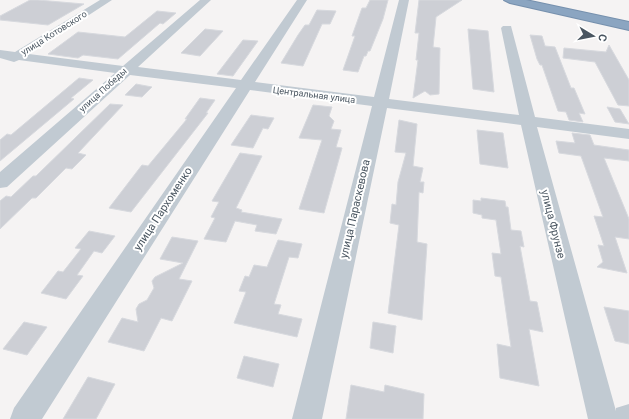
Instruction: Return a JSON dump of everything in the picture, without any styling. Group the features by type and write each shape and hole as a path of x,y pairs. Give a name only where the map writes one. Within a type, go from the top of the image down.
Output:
{"highway":[{"path":"510,0 629,25"},
{"path":"519,0 629,25"}],"street":[{"name":"улица Котовского","path":"0,67 108,0"},
{"name":"улица Победы","path":"0,182 206,0"},
{"name":"улица Пархоменко","path":"25,419 302,0"},
{"name":"улица Параскевова","path":"307,419 404,0"},
{"name":"улица Фрунзе","path":"507,28 528,122 603,419"},
{"name":"Центральная улица","path":"0,54 629,134"}],"building":[{"path":"30,0 84,4 48,25 0,20 0,16"},
{"path":"370,0 388,0 383,19 370,51 368,51 366,56 364,56 358,72 343,70 355,36 352,36 362,8 366,8"},
{"path":"419,0 462,0 436,17 433,47 440,48 439,94 430,95 425,91 413,98 418,60 416,60 419,33 415,33"},
{"path":"317,10 336,11 330,24 322,24 303,66 281,63 305,25 309,25"},
{"path":"157,11 176,13 163,24 160,23 118,59 83,55 78,58 48,54 78,32 125,37"},
{"path":"205,29 223,31 200,56 181,53"},
{"path":"468,29 488,31 494,92 473,89"},
{"path":"530,35 542,36 545,46 555,47 571,88 574,88 585,114 579,113 583,122 569,120 566,112 558,111 542,65 540,65 537,59"},
{"path":"243,40 258,41 233,76 217,74"},
{"path":"609,45 629,80 629,106 618,105 595,62 563,58 564,48 606,52"},
{"path":"79,78 93,80 71,98 74,99 0,161 0,140 7,134 11,135"},
{"path":"136,84 152,87 142,97 125,95"},
{"path":"200,98 215,100 206,113 208,113 131,212 109,208 142,165 148,166 187,119 185,119"},
{"path":"110,104 123,105 78,153 86,155 72,169 66,168 36,198 32,198 0,229 0,201 6,196 11,197 33,176 36,176"},
{"path":"313,105 332,107 329,116 334,121 331,129 341,130 336,147 342,148 324,213 299,209 322,140 299,138"},
{"path":"607,107 620,109 629,124 615,122"},
{"path":"251,115 274,118 268,129 263,128 253,148 231,145"},
{"path":"399,120 417,124 413,166 423,168 420,182 424,182 423,193 419,192 417,242 427,244 422,320 388,313 399,225 390,223 392,204 396,205 398,182 406,153 395,152"},
{"path":"477,130 503,133 508,168 480,164"},
{"path":"572,133 590,135 594,145 629,150 629,161 604,158 629,219 629,239 615,237 627,273 597,267 603,262 598,245 604,246 594,216 603,217 581,156 559,153 556,141 575,143"},
{"path":"240,153 262,156 236,208 242,210 241,212 282,219 276,234 255,231 257,225 235,221 226,242 204,239 215,218 211,217 219,202 212,201"},
{"path":"481,198 505,201 506,207 508,207 511,230 521,231 524,247 520,246 530,301 537,302 543,332 529,329 539,386 500,378 497,344 511,347 501,277 495,276 492,253 501,254 496,220 482,218 482,215 473,213 473,200 481,201"},
{"path":"89,231 115,236 102,253 94,251 77,275 83,276 66,299 41,293 58,271 63,272 81,249 75,248"},
{"path":"172,237 198,241 179,279 192,281 172,321 161,318 144,351 108,342 122,318 138,322 136,309 139,304 147,300 154,288 152,281 155,277 183,263 160,259"},
{"path":"278,240 302,244 298,258 289,257 274,304 281,305 278,314 302,319 297,337 234,323 246,292 239,291 245,276 249,277 254,265 267,267"},
{"path":"604,307 629,311 629,344 615,341"},
{"path":"24,322 47,327 27,355 3,349"},
{"path":"373,322 396,326 393,353 370,348"},
{"path":"244,356 279,364 273,387 237,378"},
{"path":"88,377 115,384 96,419 63,419"},
{"path":"351,385 384,392 385,385 424,394 423,419 346,419"}]}
